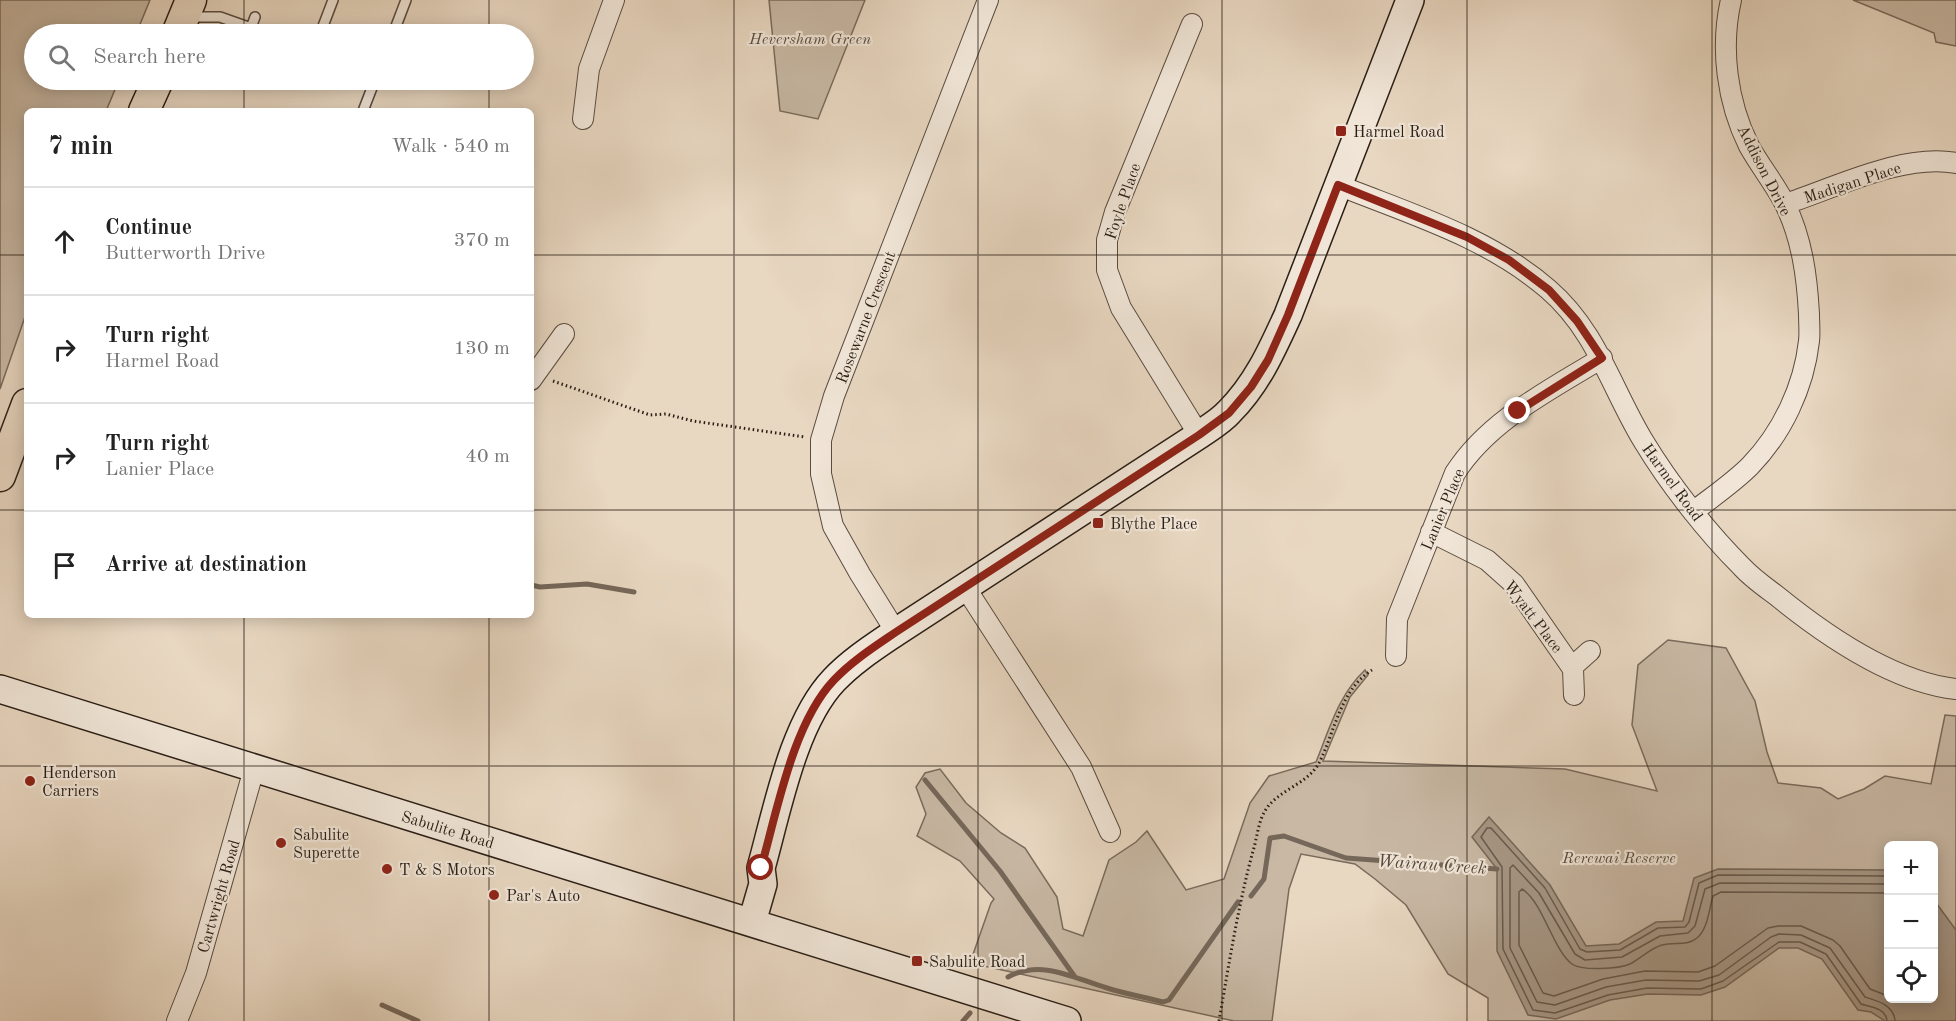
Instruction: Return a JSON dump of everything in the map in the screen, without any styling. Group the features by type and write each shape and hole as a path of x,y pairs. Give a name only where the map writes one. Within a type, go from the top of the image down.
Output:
{"main road":[{"path":"145,108 153,90"},
{"path":"0,476 24,412"}],"street":[{"path":"583,119 589,69 614,0"},
{"name":"Rosewarne Crescent","path":"896,632 833,526 821,474 821,440 838,385 988,0"},
{"path":"745,920 763,884 761,868 789,769 813,711 832,682 852,663 896,632 1199,435 1229,413 1251,387 1268,360 1288,315 1410,0"},
{"name":"Addison Drive","path":"1693,512 1750,466 1785,420 1802,376 1810,340 1807,276 1800,243 1785,204 1749,145 1733,105 1726,59 1728,14 1731,0"},
{"name":"Foyle Place","path":"1192,24 1115,212 1107,240 1107,270 1120,308 1199,435"},
{"name":"Madigan Place","path":"1785,204 1894,166 1956,163"},
{"name":"Harmel Road","path":"1338,185 1467,237 1509,260 1549,290 1577,321 1602,358 1644,442 1693,512 1743,569 1805,619 1878,664 1938,687 1956,689"},
{"path":"537,379 564,334"},
{"name":"Lanier Place","path":"1396,656 1397,620 1455,473 1476,444 1518,411 1602,358"},
{"name":"Wyatt Place","path":"1431,532 1487,560 1514,584 1572,667 1574,695"},
{"path":"965,587 1081,767 1110,832"},
{"name":"Wyatt Place","path":"1572,667 1590,651"},
{"name":"Sabulite Road","path":"0,689 1068,1021"},
{"name":"Cartwright Road","path":"177,1021 196,973 254,769"}],"lane":[{"path":"397,24 406,0"},
{"path":"323,24 330,1"},
{"path":"184,17 220,17 240,24"},
{"path":"252,24 255,17"},
{"path":"364,108 371,90"}],"path":[{"path":"537,379 650,415 666,414 693,421 811,438"},
{"path":"1219,1021 1249,867 1264,812 1275,799 1300,782 1317,766 1350,692 1359,680 1372,670"}],"green space":[{"path":"0,0 150,0 140,24 24,24 24,90 115,90 107,108 24,108 24,320 0,389"},
{"name":"Heversham Green","path":"769,0 865,0 818,119 780,111"},
{"path":"1853,0 1956,0 1956,46 1936,42 1934,33"},
{"name":"Rerewai Reserve","path":"1668,640 1726,648 1755,701 1767,752 1778,783 1821,788 1838,799 1864,789 1885,776 1931,784 1945,715 1956,716 1956,1021 1488,1021 1488,998 1448,974 1406,905 1355,864 1301,854 1289,889 1272,1021 1234,1021 970,963 994,899 960,861 917,836 926,814 916,787 925,773 940,769 966,803 1001,833 1025,848 1057,897 1063,929 1083,936 1109,860 1136,842 1147,831 1186,890 1224,879 1250,803 1269,776 1316,762 1341,701 1365,670 1368,675 1350,697 1323,761 1565,769 1657,791 1632,725 1638,665"}],"water":[{"path":"1489,817 1550,885 1586,946 1619,944 1656,922 1683,921 1694,878 1718,869 1884,870 1884,1003 1938,1003 1938,905 1956,930 1956,1021 1885,1021 1871,1012 1858,1010 1822,959 1798,948 1779,948 1725,987 1701,995 1648,994 1610,1000 1556,1019 1528,1015 1497,951 1497,869 1472,837"}],"waterway":[{"name":"Wairau Creek","path":"534,586 587,584 634,592"},
{"name":"Wairau Creek","path":"925,780 1000,871 1075,977"},
{"name":"Wairau Creek","path":"1251,896 1264,879 1270,838 1284,836 1346,858 1497,869"},
{"name":"Wairau Creek","path":"1008,977 1033,970 1058,972 1114,990 1163,1002 1169,1000 1238,902"},
{"path":"382,1005 418,1021"},
{"path":"963,1021 970,1013"}],"place":[{"name":"Harmel Road","path":"1341,131"},
{"name":"Blythe Place","path":"1098,523"},
{"name":"Henderson Carriers","path":"30,781"},
{"name":"Sabulite Superette","path":"281,843"},
{"name":"T & S Motors","path":"387,869"},
{"name":"Par's Auto","path":"494,895"},
{"name":"Sabulite Road","path":"917,961"}],"route":[{"path":"761,868 789,769 800,739 813,711 832,682 852,663 896,632 1199,435 1229,413 1251,387 1268,360 1288,315 1338,185 1481,244 1509,260 1549,290 1577,321 1602,358 1518,411"}]}
